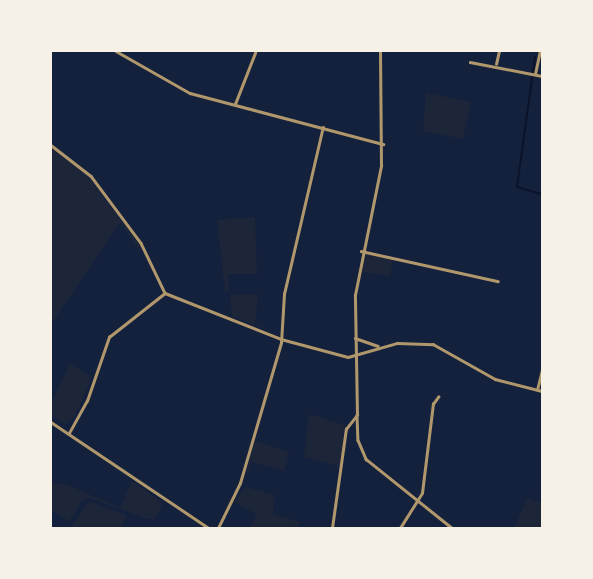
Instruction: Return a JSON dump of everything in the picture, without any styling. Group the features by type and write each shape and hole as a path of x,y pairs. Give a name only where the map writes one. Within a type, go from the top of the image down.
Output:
{"street":[{"path":"116,51 179,89 383,144"},
{"path":"380,51 383,144 361,251 355,338 359,445 366,459 452,528"},
{"path":"496,64 499,51"},
{"path":"535,74 540,51"},
{"path":"235,104 255,52"},
{"path":"470,62 496,64 542,76"},
{"path":"218,528 240,482 281,339 285,294 323,127"},
{"path":"51,145 91,176 141,243 165,293 281,339 356,356 378,346"},
{"path":"361,251 498,281"},
{"path":"69,433 87,401 109,337 165,293"},
{"path":"355,338 378,346 433,344 495,379 542,391"},
{"path":"537,390 542,370"},
{"path":"400,528 423,489 433,404 438,397"},
{"path":"332,528 346,429 356,415"},
{"path":"51,422 209,528"}],"shaded area":[{"path":"426,93 471,102 463,139 423,131"},
{"path":"51,146 84,171 142,248 140,250 120,223 51,324"},
{"path":"255,217 257,274 228,274 229,291 225,292 217,220"},
{"path":"366,253 393,258 390,276 363,272 361,278"},
{"path":"258,294 255,324 278,333 232,317 230,295"},
{"path":"70,364 92,377 74,418 65,424 51,416 51,403"},
{"path":"309,414 344,425 342,467 304,457"},
{"path":"254,440 289,452 284,471 252,462 245,480"},
{"path":"132,481 163,503 155,519 148,519 89,498 81,502 66,528 69,521 51,510 51,482 68,485 120,508"},
{"path":"535,482 528,498 542,503 542,528 514,528"},
{"path":"245,487 275,495 273,514 301,522 297,528 250,527 257,514 234,502"},
{"path":"89,501 127,516 121,528 70,528"}],"waterway":[{"path":"535,57 517,187 542,194"}]}
